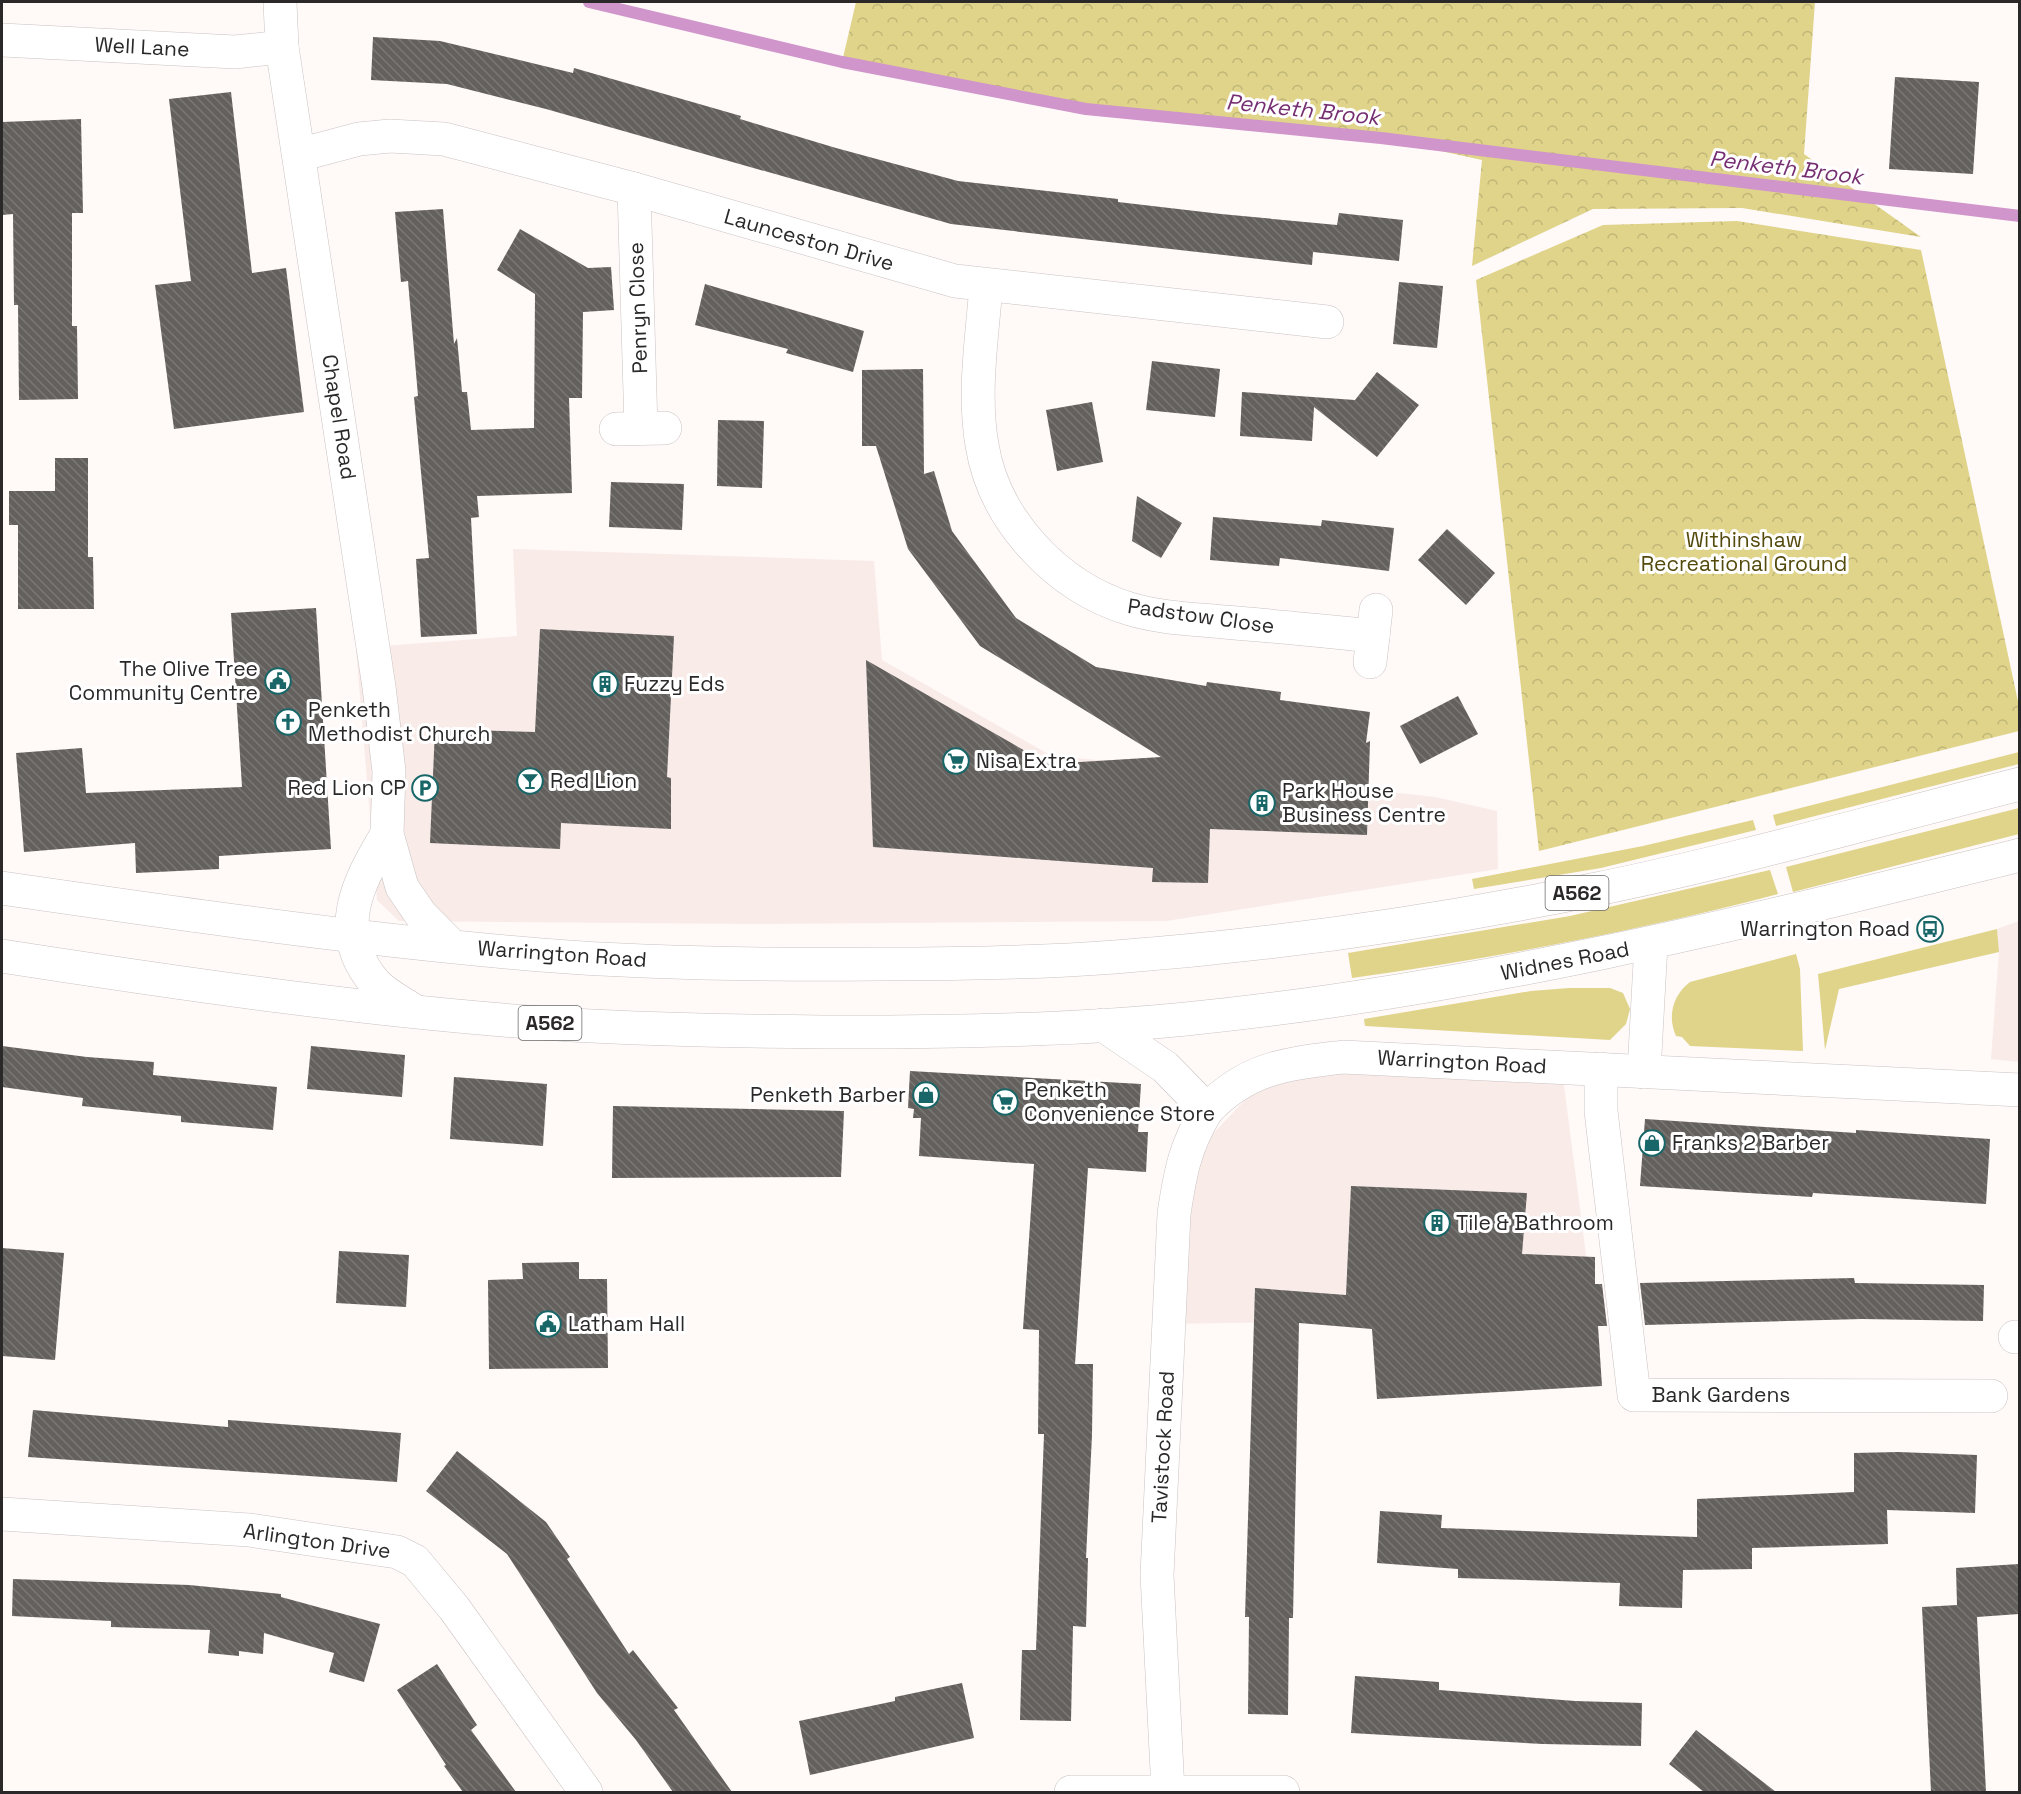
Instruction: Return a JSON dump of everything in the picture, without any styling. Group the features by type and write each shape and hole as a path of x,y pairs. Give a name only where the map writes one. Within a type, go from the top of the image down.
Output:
{"street":[{"name":"Chapel Road","path":"280,2 282,47 379,687 389,771 387,834 402,887 421,915 452,946"},
{"name":"Well Lane","path":"2,40 235,52 282,47"},
{"name":"Launceston Drive","path":"299,155 358,139 390,136 434,138 477,146 634,189 918,272 987,286 1327,322"},
{"name":"Penryn Close","path":"634,189 641,428"},
{"name":"Padstow Close","path":"987,286 979,378 982,446 1003,503 1036,550 1056,569 1082,588 1131,609 1186,618 1373,636"},
{"name":"Warrington Road","path":"2,888 452,946 634,960 792,965 951,964 1126,956 1380,926 1596,889 2019,784"},
{"name":"Chapel Road","path":"351,934 355,903 367,868 387,834"},
{"name":"Widnes Road","path":"1103,1025 1196,1018 1491,976 1651,944 2019,855"},
{"path":"351,934 358,959 376,984 413,1010"},
{"path":"1644,1072 1651,944"},
{"name":"A562","path":"2,956 413,1010 571,1025 792,1032 963,1031 1103,1025"},
{"path":"1103,1025 1164,1066 1207,1110"},
{"name":"Warrington Road","path":"1207,1110 1235,1085 1256,1073 1290,1064 1343,1057 2019,1090"},
{"name":"Bank Gardens","path":"1601,1069 1601,1111 1634,1395 1991,1396"},
{"name":"Tavistock Road","path":"1168,1791 1157,1575 1174,1214 1183,1159 1193,1133 1207,1110"},
{"name":"Arlington Drive","path":"2,1514 249,1530 397,1552 415,1561 454,1608 586,1792"},
{"path":"1071,1792 1283,1792"}],"shaded area":[{"path":"513,549 874,561 882,660 1050,755 1435,797 1497,811 1498,869 1166,921 755,924 399,921 377,900 356,648 517,636"},
{"path":"2019,921 2019,1062 1991,1059 1999,952 1997,929"},
{"path":"1332,1066 1563,1078 1594,1317 1163,1324 1169,1180 1265,1079"}],"green space":[{"path":"856,2 1815,2 1804,154 1921,237 1742,208 1593,209 1472,266 1482,160 1381,138 1086,109 842,62"},
{"name":"Withinshaw Recreational Ground","path":"1737,221 1921,250 2019,706 2019,731 1539,851 1476,280 1603,225"},
{"path":"2019,752 2019,764 1776,826 1773,815"},
{"path":"2019,808 2019,834 1793,892 1786,867"},
{"path":"1753,820 1756,830 1601,868 1474,889 1472,879 1643,846"},
{"path":"1770,870 1778,894 1672,920 1566,942 1459,962 1352,978 1348,953 1570,916"},
{"path":"1997,929 1999,952 1839,989 1825,1050 1818,974"},
{"path":"1796,954 1800,969 1803,1051 1690,1046 1682,1037 1676,1036 1672,1021 1673,1006 1679,993 1690,982"},
{"path":"1610,988 1623,993 1630,1009 1626,1024 1610,1040 1365,1026 1364,1019 1531,991"}],"building":[{"path":"373,37 440,41 573,73 574,68 741,116 740,119 836,148 958,181 1118,199 1118,202 1221,214 1337,225 1339,213 1403,220 1399,261 1313,252 1312,265 951,224 546,109 447,84 371,80"},
{"path":"1895,77 1979,82 1973,174 1889,169"},
{"path":"231,92 252,273 286,268 304,412 174,429 155,285 191,281 169,99"},
{"path":"81,119 83,213 72,213 72,326 77,326 78,399 19,400 18,305 14,305 13,214 2,215 2,122"},
{"path":"443,209 454,344 457,338 462,392 467,392 471,430 534,428 535,294 497,270 520,229 588,268 611,267 614,310 583,312 582,398 569,398 572,493 477,496 479,517 471,518 477,634 421,637 416,559 429,558 414,397 418,396 408,281 401,282 395,212"},
{"path":"1399,282 1443,286 1437,348 1393,344"},
{"path":"705,284 864,331 853,372 786,353 788,349 695,325"},
{"path":"1152,361 1220,369 1215,417 1146,410"},
{"path":"923,369 924,474 934,471 952,531 1016,618 1096,667 1206,686 1207,682 1281,692 1280,700 1370,712 1366,743 1370,741 1367,835 1210,829 1208,883 1152,882 1153,868 873,847 866,660 1048,764 1161,757 980,646 908,549 876,446 862,446 862,370"},
{"path":"1377,372 1419,405 1377,457 1314,407 1312,441 1240,436 1242,392 1355,400"},
{"path":"1092,402 1103,462 1057,471 1046,410"},
{"path":"718,420 764,421 762,488 717,486"},
{"path":"55,458 88,458 88,557 93,557 94,609 18,609 18,525 9,525 9,491 55,491"},
{"path":"611,482 684,484 682,530 609,527"},
{"path":"1137,496 1182,523 1161,558 1132,541"},
{"path":"1213,517 1321,526 1322,520 1394,528 1389,571 1280,558 1279,566 1210,560"},
{"path":"1447,529 1495,573 1466,605 1418,560"},
{"path":"316,608 331,849 219,856 219,869 136,873 135,843 24,852 16,753 82,748 86,793 242,787 231,613"},
{"path":"540,629 674,636 667,777 671,778 671,829 561,823 560,849 430,843 435,729 535,732"},
{"path":"1458,696 1478,734 1420,764 1400,726"},
{"path":"2,1046 87,1057 154,1062 153,1075 277,1087 273,1130 181,1122 181,1116 82,1106 83,1098 2,1087"},
{"path":"311,1046 405,1055 402,1097 307,1089"},
{"path":"910,1071 1141,1084 1138,1132 1148,1132 1146,1172 1088,1168 1075,1364 1093,1364 1092,1435 1086,1558 1088,1558 1086,1627 1073,1626 1071,1721 1020,1720 1022,1650 1036,1650 1044,1434 1038,1434 1039,1330 1023,1329 1034,1164 919,1156 921,1118 913,1118 914,1109 908,1108"},
{"path":"454,1077 547,1084 543,1146 450,1139"},
{"path":"613,1106 844,1111 841,1177 612,1178"},
{"path":"1645,1119 1990,1139 1986,1204 1813,1193 1812,1197 1640,1186"},
{"path":"1351,1186 1527,1193 1522,1254 1595,1257 1595,1284 1602,1284 1607,1326 1598,1326 1602,1386 1377,1399 1372,1329 1299,1323 1293,1618 1289,1618 1288,1715 1248,1714 1249,1617 1245,1617 1255,1288 1346,1295"},
{"path":"2,1248 64,1253 55,1360 2,1356"},
{"path":"339,1251 409,1255 406,1307 336,1303"},
{"name":"Latham Hall","path":"579,1262 579,1279 607,1279 608,1368 489,1369 488,1280 523,1279 522,1263"},
{"path":"1854,1278 1855,1283 1984,1285 1983,1321 1862,1319 1645,1325 1640,1283"},
{"path":"33,1410 228,1427 228,1420 401,1433 397,1482 28,1457"},
{"path":"457,1451 546,1522 570,1557 567,1559 629,1654 633,1650 678,1708 674,1710 732,1792 673,1792 636,1740 597,1693 507,1554 426,1491"},
{"path":"1854,1453 1977,1455 1975,1513 1887,1510 1888,1544 1752,1548 1752,1569 1683,1570 1682,1608 1619,1606 1620,1583 1458,1578 1458,1569 1377,1563 1380,1511 1442,1515 1441,1528 1697,1537 1697,1499 1854,1492"},
{"path":"2019,1564 2019,1614 1977,1617 1986,1792 1931,1792 1922,1607 1957,1605 1956,1568"},
{"path":"13,1579 189,1585 281,1594 281,1597 380,1624 364,1682 329,1672 334,1653 264,1633 263,1654 239,1651 239,1656 208,1653 210,1630 111,1627 111,1621 12,1616"},
{"path":"437,1664 477,1725 471,1730 516,1792 463,1792 444,1766 446,1765 397,1690"},
{"path":"1355,1676 1439,1682 1439,1690 1575,1701 1642,1703 1641,1746 1543,1744 1351,1733"},
{"path":"962,1683 974,1738 810,1775 799,1721 895,1701 895,1697"},
{"path":"1696,1730 1776,1792 1704,1792 1669,1764"}],"waterway":[{"name":"Penketh Brook","path":"589,2 842,62 1086,109 1381,138 2020,216"}],"place":[{"name":"The Olive Tree Community Centre","path":"278,681"},
{"name":"Fuzzy Eds","path":"605,684"},
{"name":"Penketh Methodist Church","path":"288,722"},
{"name":"Nisa Extra","path":"956,761"},
{"name":"Red Lion","path":"530,781"},
{"name":"Red Lion CP","path":"425,788"},
{"name":"Park House Business Centre","path":"1262,803"},
{"name":"Warrington Road","path":"1930,929"},
{"name":"Penketh Barber","path":"926,1095"},
{"name":"Penketh Convenience Store","path":"1005,1102"},
{"name":"Franks 2 Barber","path":"1652,1143"},
{"name":"Tile & Bathroom","path":"1437,1223"},
{"name":"Latham Hall","path":"548,1324"}]}
